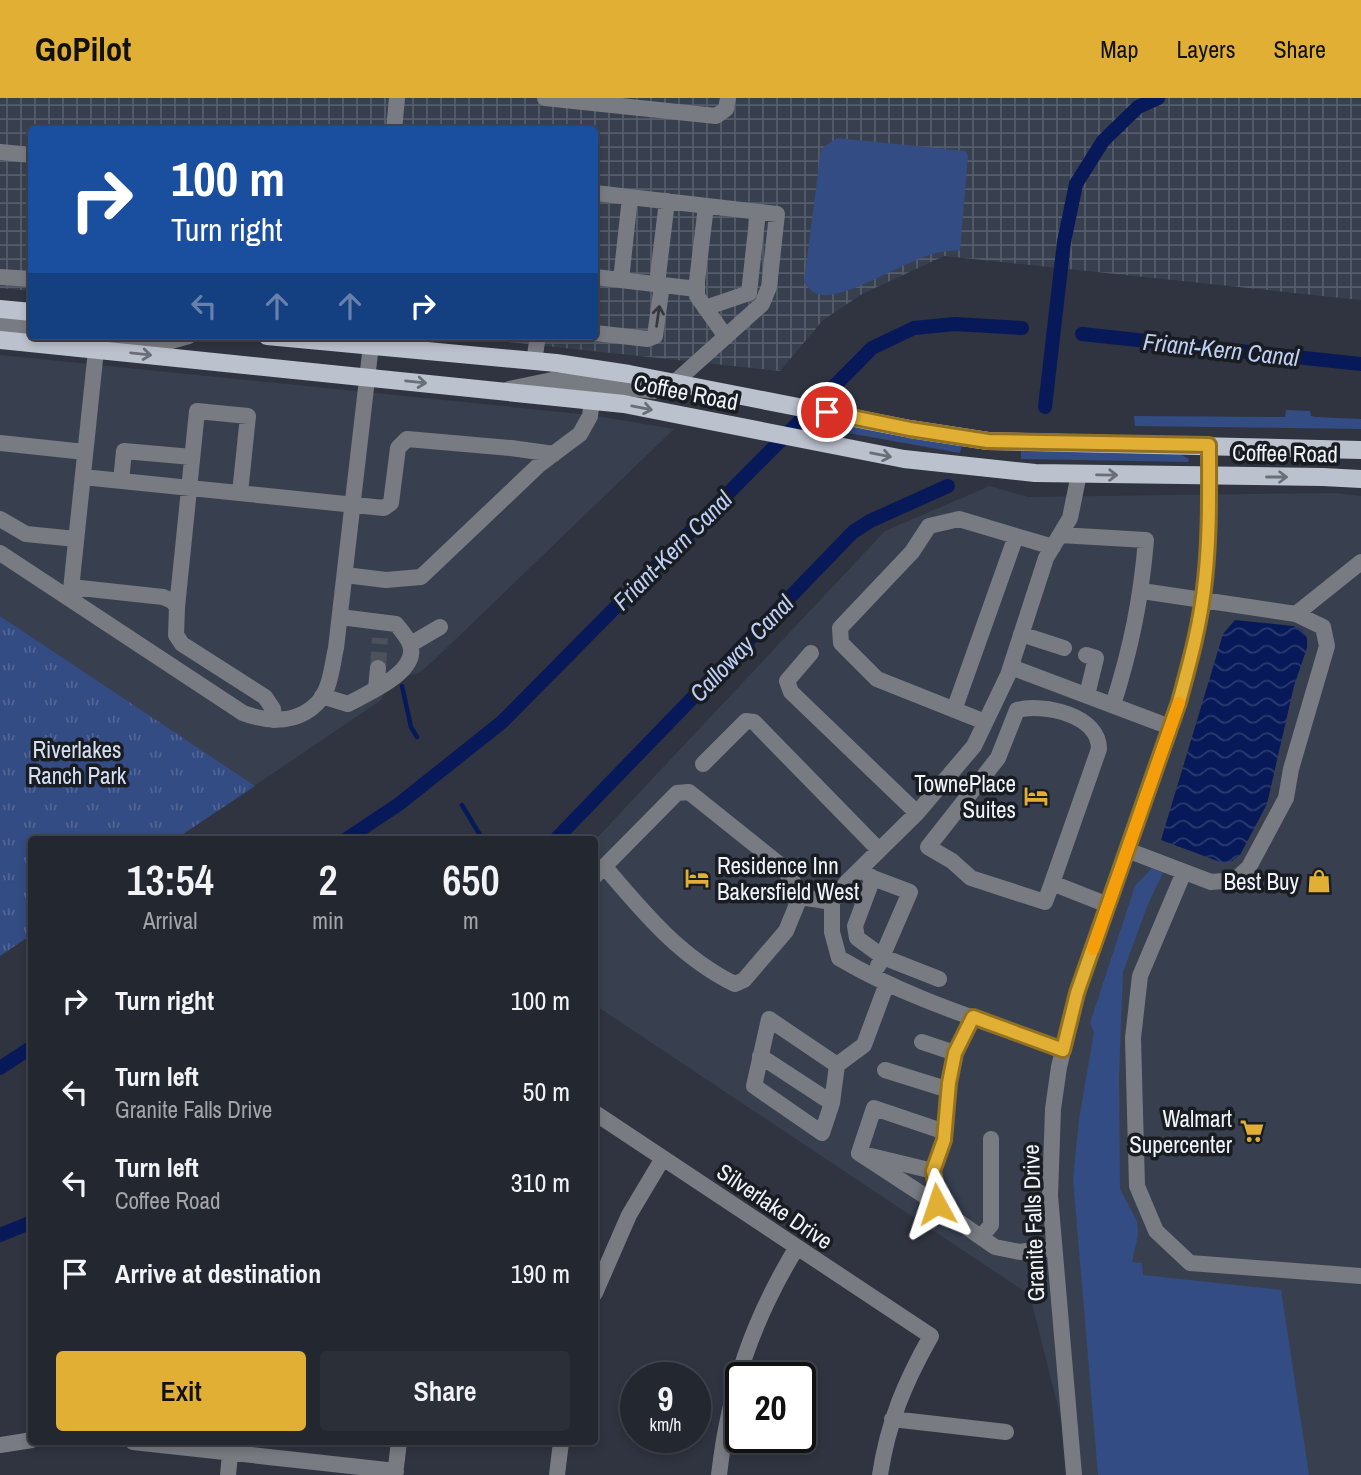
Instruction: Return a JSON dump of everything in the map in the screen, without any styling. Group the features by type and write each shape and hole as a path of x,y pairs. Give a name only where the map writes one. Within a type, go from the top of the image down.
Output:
{"main road":[{"path":"0,309 28,312"},
{"name":"Coffee Road","path":"0,340 624,404 904,459 1035,473 1361,479"},
{"name":"Coffee Road","path":"351,340 629,374 910,429 988,441 1361,450"}],"street":[{"path":"394,126 397,98"},
{"path":"545,98 716,116 726,109 728,98"},
{"path":"0,152 28,155"},
{"path":"503,390 552,380 655,391 674,383 762,304 769,287 777,214 598,192"},
{"path":"621,280 629,197"},
{"path":"598,333 648,339 654,336 667,201"},
{"path":"706,206 697,296 726,337"},
{"path":"705,308 749,293 758,212"},
{"path":"0,276 28,274"},
{"path":"598,277 697,289"},
{"path":"0,324 28,327"},
{"path":"70,593 96,350 110,340"},
{"path":"156,340 175,340"},
{"path":"534,361 537,340"},
{"path":"0,553 70,593 243,713 256,718 282,721 296,717 319,701 328,683 340,617 372,341"},
{"path":"345,575 386,580 421,577 540,464 580,434 590,416 592,400"},
{"path":"240,492 248,416 197,411 176,635 183,643 265,697 273,709 274,720"},
{"path":"83,477 388,507 391,503 398,448 407,439 554,454"},
{"path":"0,443 85,453"},
{"name":"Granite Falls Drive","path":"1074,1475 1050,1196 1053,1109 1063,1050 1077,993 1192,658 1203,601 1209,540 1209,445"},
{"path":"121,481 124,451 192,457"},
{"path":"939,979 883,957 857,938 855,926 866,874 879,850 916,813 974,746 1011,667 1046,558 1070,518 1079,474"},
{"path":"0,519 26,534 76,539"},
{"path":"985,722 877,680 841,643 840,628 912,552 929,526 959,519 1016,536 1056,541 1146,540 1142,591 1130,650 1113,705"},
{"path":"954,710 1016,536"},
{"path":"1296,614 1361,562"},
{"path":"1127,850 1212,882 1235,880 1249,867 1286,798 1291,769 1327,646 1323,627 1296,614 1142,591"},
{"path":"70,593 163,597 177,607"},
{"path":"322,695 348,704 404,671 411,655 411,644 396,624 340,617"},
{"path":"380,638 383,621"},
{"path":"411,644 440,627"},
{"path":"1021,634 1064,648"},
{"path":"811,653 787,681 791,692 916,813"},
{"path":"1086,655 1096,658 1087,695"},
{"path":"1011,667 1170,727"},
{"path":"376,688 378,668"},
{"path":"1038,706 1080,719 1094,730 1099,740 1099,749 1052,883 1045,902 971,878 952,861 928,847 998,758 1017,710 1028,707 1038,706"},
{"path":"703,764 746,721 754,722 879,850"},
{"path":"974,746 998,758"},
{"path":"690,792 779,864 792,880 800,897 786,930 744,980 735,984 712,973 672,940 599,871 677,793 690,792"},
{"path":"1184,872 1140,976 1133,1038 1137,1186 1156,1231 1190,1264 1361,1276"},
{"path":"800,897 832,902 866,874"},
{"path":"837,1065 768,1019 754,1086 822,1133 832,1102 837,1065 864,1045 883,957 910,892 866,874"},
{"path":"1052,883 1108,905"},
{"path":"832,902 832,932 839,958 922,999 1063,1050"},
{"path":"937,1204 933,1171 945,1132 948,1090 955,1053 973,1017"},
{"path":"922,1042 955,1053"},
{"path":"760,1056 832,1102"},
{"path":"885,1070 948,1090"},
{"path":"859,1153 874,1108 945,1132"},
{"name":"Silverlake Drive","path":"598,1115 931,1336 908,1376 892,1419"},
{"path":"981,1237 991,1225 992,1139"},
{"path":"859,1153 937,1204 995,1247 1009,1251 1053,1247"},
{"path":"859,1153 933,1171"},
{"path":"598,1286 629,1215 663,1158"},
{"path":"719,1475 726,1420 745,1350 760,1312 797,1247"},
{"path":"880,1475 892,1419 1006,1432"},
{"path":"0,1445 28,1441"},
{"path":"192,1445 231,1447 395,1473 399,1445"},
{"path":"557,1475 561,1445"},
{"path":"228,1475 231,1447"}],"shaded area":[{"path":"0,98 1361,98 1361,300 944,256 862,294 823,320 780,371 490,340 598,340 598,126 28,126 28,291 0,288"},
{"path":"0,355 590,415 674,429 419,673 410,675 384,694 381,700 254,786 0,616"},
{"path":"990,486 1028,497 1334,493 1361,496 1361,1475 1075,1475 1030,1295 598,1007 598,837 885,531"}],"green space":[{"path":"837,138 965,151 968,156 960,251 929,255 842,292 822,295 811,290 804,282 821,149"},
{"path":"1286,410 1310,411 1311,416 1316,417 1361,419 1361,429 1135,426 1134,416 1285,417"},
{"path":"830,422 962,445 960,453 826,429"},
{"path":"1021,451 1178,453 1189,459 1188,462 1021,459"},
{"name":"Riverlakes Ranch Park","path":"0,616 255,786 180,836 28,836 28,937 0,956"},
{"path":"1152,868 1163,873 1148,904 1123,972 1119,1076 1120,1189 1137,1221 1138,1235 1132,1262 1142,1263 1143,1275 1281,1290 1309,1475 1098,1475 1073,1179 1079,1120 1094,1032 1090,1023 1135,886"}],"water":[{"path":"1235,620 1293,626 1302,630 1307,638 1307,648 1294,686 1267,804 1240,855 1223,863 1161,840 1223,634"}],"waterway":[{"name":"Calloway Canal","path":"1045,407 1064,242 1076,184 1103,141 1138,107 1158,98"},
{"name":"Friant-Kern Canal","path":"351,836 399,804 502,722 872,348 914,328 955,324 1022,328"},
{"name":"Friant-Kern Canal","path":"1082,334 1361,364"},
{"name":"Calloway Canal","path":"559,836 853,532 870,521 948,486"},
{"path":"402,686 411,727 417,737"},
{"path":"462,805 481,836"},
{"name":"Friant-Kern Canal","path":"0,1068 28,1050"},
{"name":"Calloway Canal","path":"0,1235 28,1224"}],"tunnel":[{"path":"378,668 380,638"}],"slow traffic":[{"path":"1093,949 1179,703"}],"place":[{"name":"TownePlace Suites","path":"1036,796"},
{"name":"Residence Inn Bakersfield West","path":"697,878"},
{"name":"Best Buy","path":"1319,881"},
{"name":"Walmart Supercenter","path":"1252,1131"}],"route":[{"path":"827,412 988,441 1209,445 1209,540 1203,601 1192,658 1077,993 1063,1050 973,1017 955,1053 949,1083 944,1140 933,1171 937,1204"}]}
